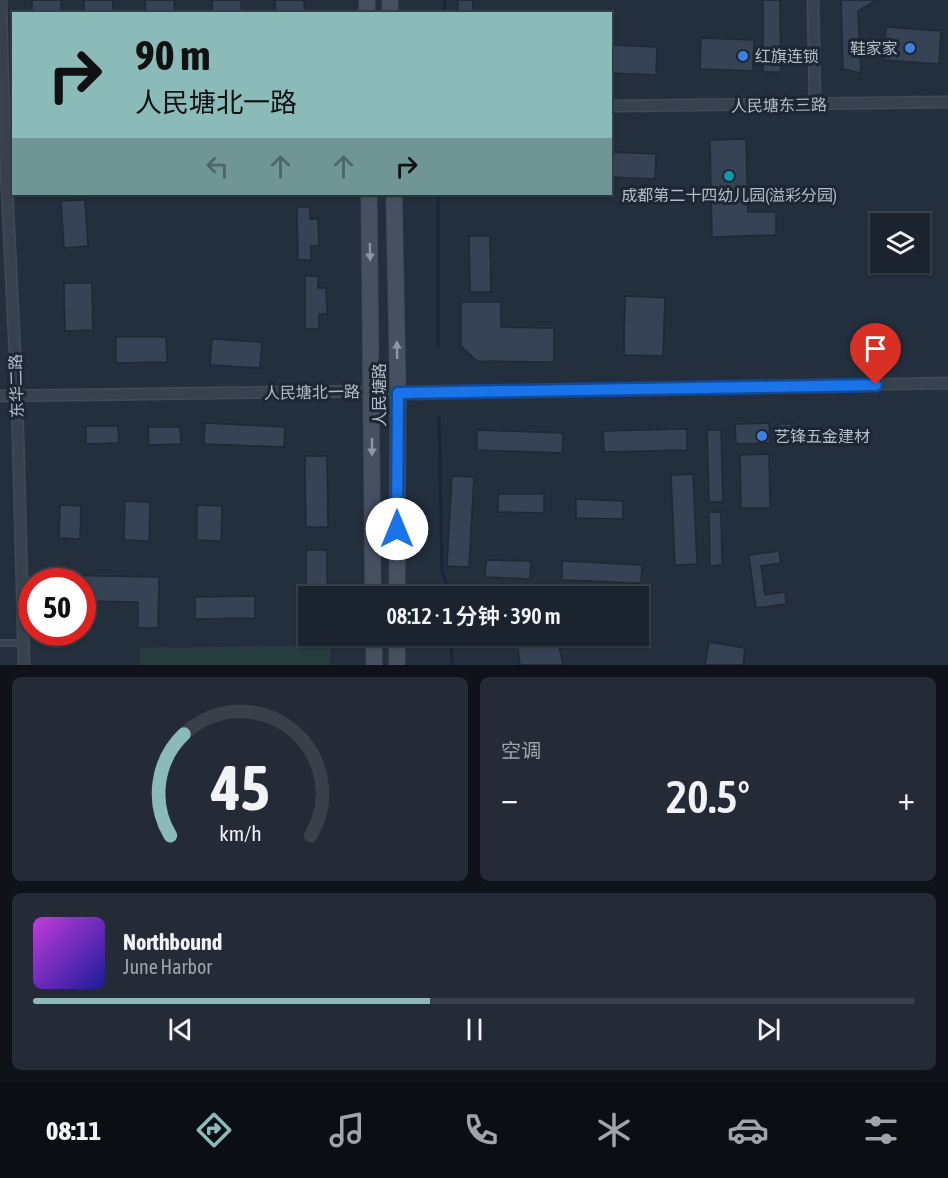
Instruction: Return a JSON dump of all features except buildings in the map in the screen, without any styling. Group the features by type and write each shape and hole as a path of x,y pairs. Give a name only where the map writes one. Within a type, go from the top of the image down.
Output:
{"main road":[{"name":"人民塘路","path":"369,195 373,586"},
{"name":"人民塘路","path":"394,195 398,393 397,586"},
{"path":"374,646 374,665"},
{"path":"397,646 397,665"}],"street":[{"name":"东华二路","path":"1,0 17,396 21,568"},
{"path":"813,0 815,105"},
{"name":"人民塘东三路","path":"612,106 948,102"},
{"name":"人民塘北一路","path":"0,396 372,391 398,393 948,383"},
{"name":"东华二路","path":"23,646 24,665"}],"lane":[{"path":"0,643 18,643"}],"green space":[{"path":"330,646 330,665 140,665 140,648"}],"waterway":[{"path":"444,12 445,0"},
{"path":"438,195 438,346"},
{"path":"439,418 442,571 447,586"},
{"path":"451,646 452,665"}],"place":[{"name":"鞋家家","path":"910,48"},
{"name":"红旗连锁","path":"743,56"},
{"name":"成都第二十四幼儿园(溢彩分园)","path":"729,176"},
{"name":"艺锋五金建材","path":"762,436"}],"route":[{"path":"397,529 398,393 876,385"}]}
